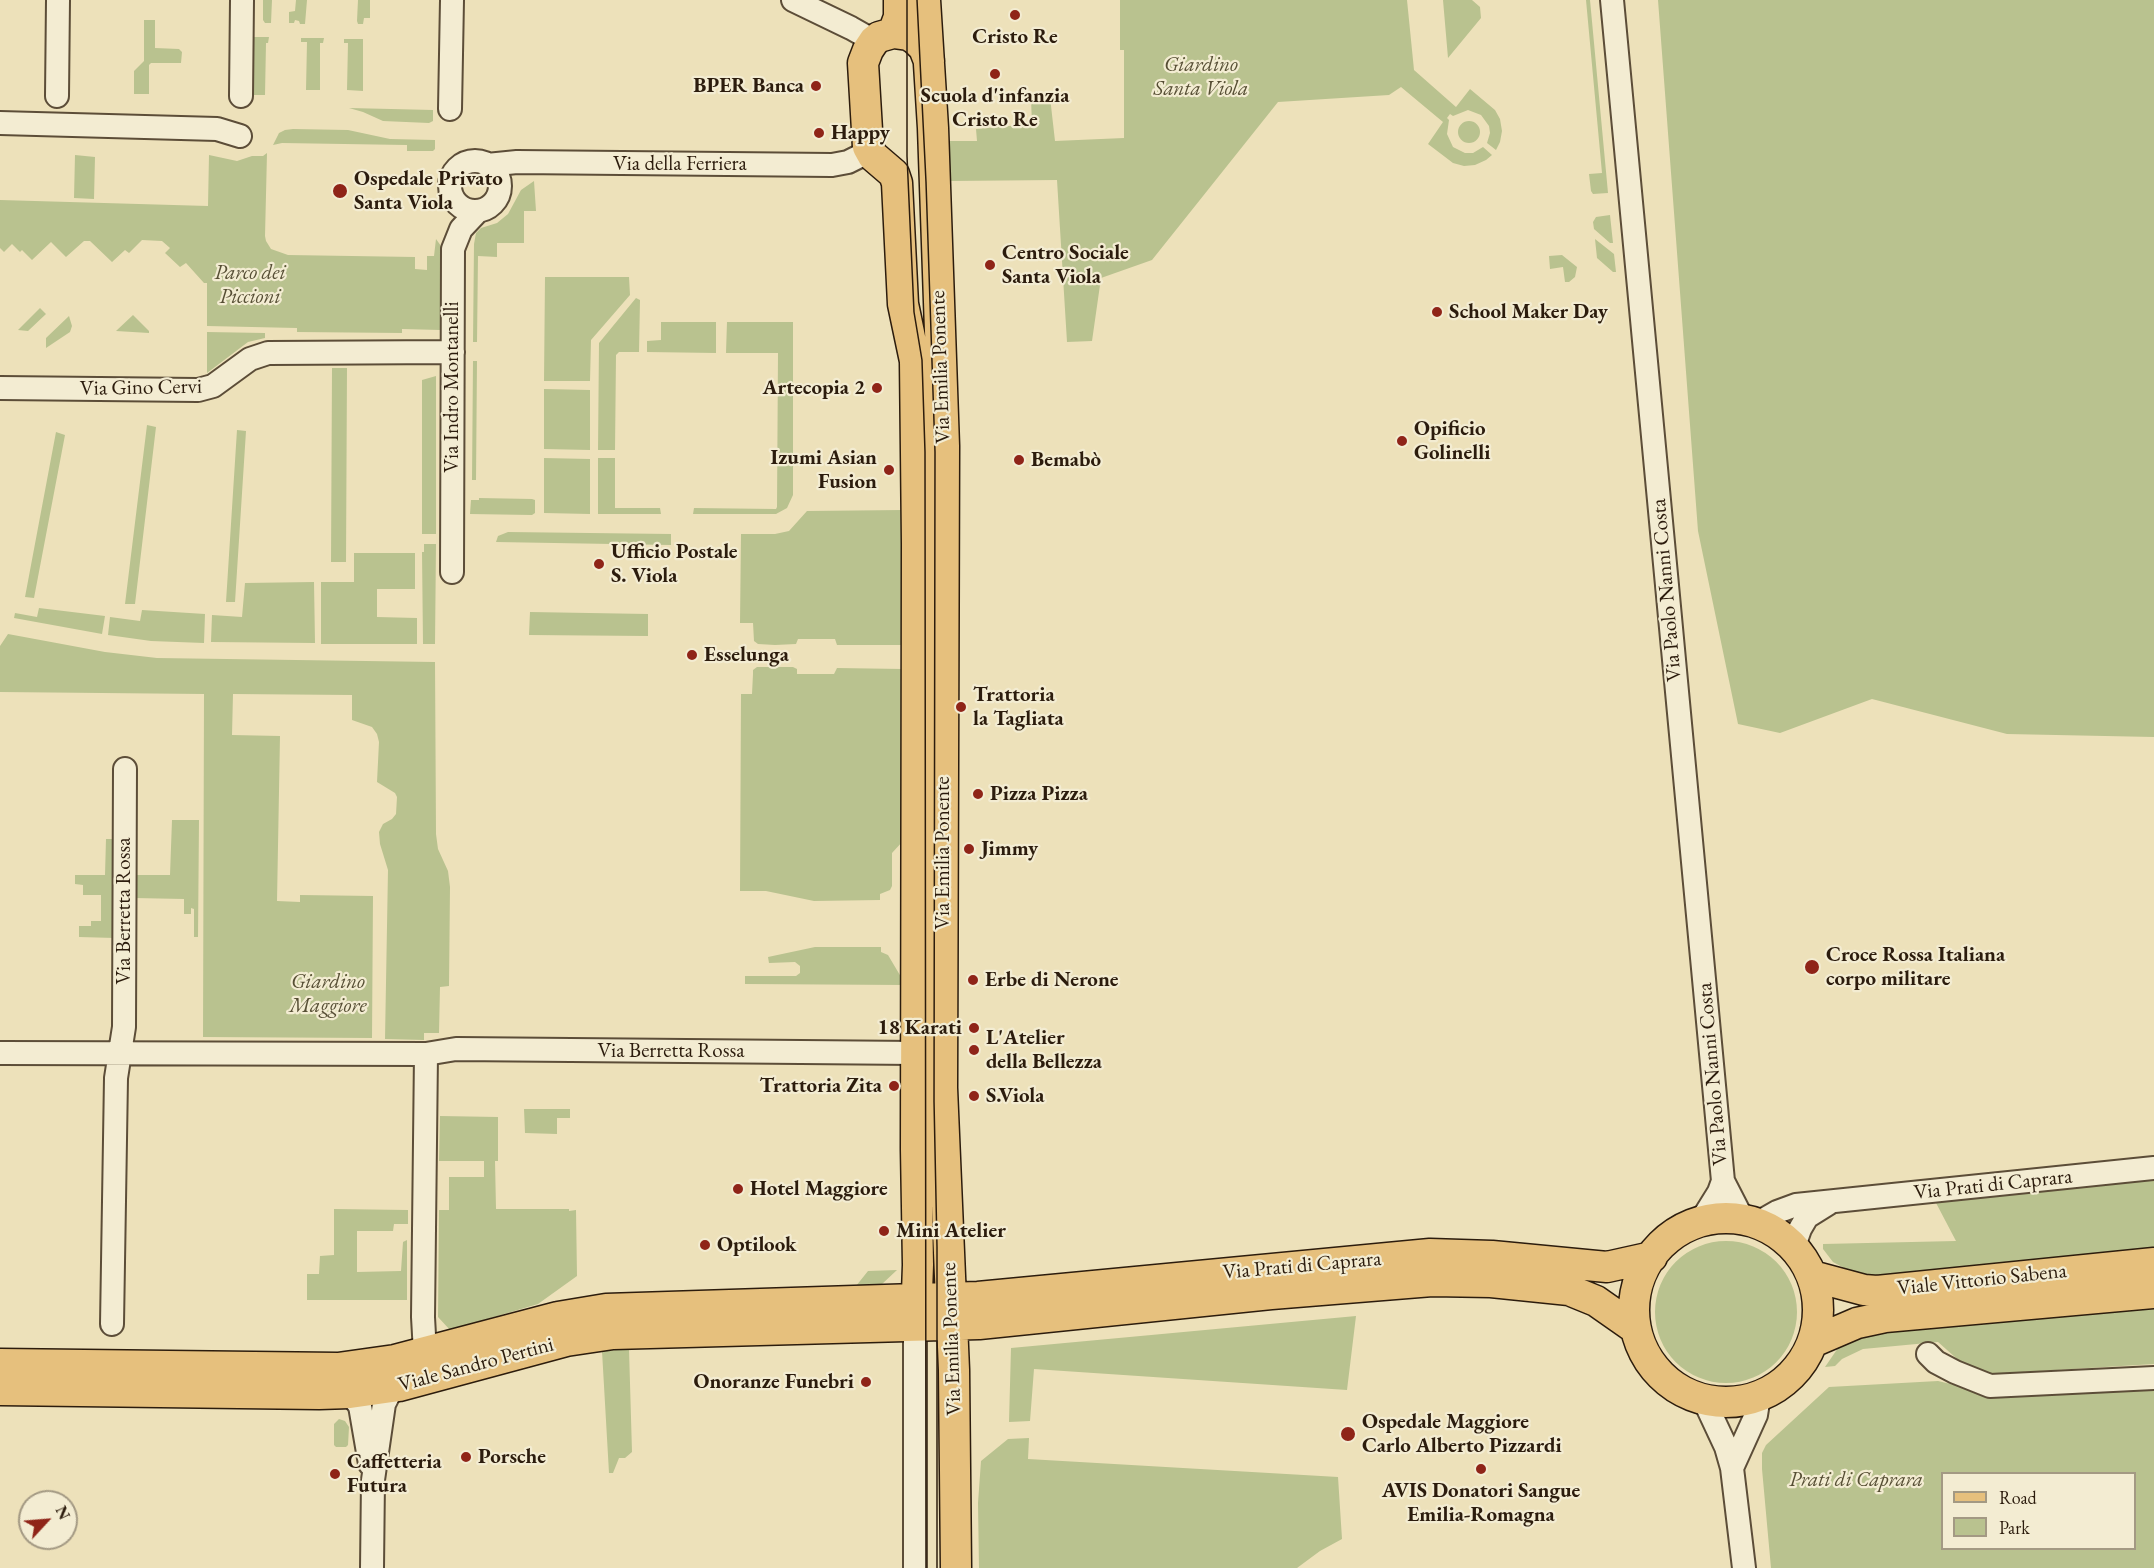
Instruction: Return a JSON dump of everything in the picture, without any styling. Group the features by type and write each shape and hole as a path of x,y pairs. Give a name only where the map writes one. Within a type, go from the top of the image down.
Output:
{"main road":[{"name":"Via Emilia Ponente","path":"899,0 899,17 884,37 868,50 863,63 867,141 879,159 894,174 897,183 903,304 915,361 917,544 916,1313"},
{"name":"Via Emilia Ponente","path":"925,0 933,138 944,446 942,1088 951,1311 956,1568"},
{"path":"884,37 908,35 924,48 929,61"},
{"path":"879,159 902,169 920,163 928,156 933,138"},
{"path":"1733,1218 1749,1222 1777,1234 1793,1249 1812,1276 1818,1303 1815,1341 1795,1373 1775,1389 1744,1400 1704,1400 1689,1395 1664,1377 1649,1356 1636,1329 1633,1302 1643,1271 1652,1257 1667,1240 1683,1228 1701,1221 1733,1218"},
{"name":"Via Prati di Caprara","path":"951,1311 1430,1254 1492,1256 1607,1267 1652,1257"},
{"name":"Viale Vittorio Sabena","path":"1812,1276 1864,1290 1877,1291 2154,1263"},
{"name":"Via Prati di Caprara","path":"951,1311 1259,1295 1432,1281 1491,1282 1569,1290 1596,1301 1636,1329"},
{"name":"Viale Vittorio Sabena","path":"1815,1341 1842,1328 1885,1317 2154,1293"},
{"name":"Viale Sandro Pertini","path":"0,1364 320,1368 382,1363 558,1317 606,1309 916,1313"},
{"name":"Viale Sandro Pertini","path":"0,1390 350,1393 392,1388 566,1341 613,1334 951,1311"}],"street":[{"path":"57,96 58,0"},
{"path":"241,96 242,0"},
{"path":"450,109 452,0"},
{"path":"793,0 851,28 884,37"},
{"name":"Via Paolo Nanni Costa","path":"1612,0 1723,1181 1701,1221"},
{"path":"0,123 217,129 240,136"},
{"name":"Via della Ferriera","path":"453,249 450,220 454,200 450,183 458,168 472,162 487,165 539,163 832,165 879,159"},
{"path":"454,200 465,209 478,211 493,204 500,189 514,176 539,163"},
{"path":"487,165 497,176 500,189"},
{"name":"Via Indro Montanelli","path":"452,572 453,249 461,229 478,211"},
{"name":"Via Gino Cervi","path":"0,388 198,390 213,386 250,359 268,353 453,352"},
{"name":"Via Berretta Rossa","path":"112,1324 116,1078 124,1027 125,769"},
{"name":"Via Berretta Rossa","path":"0,1053 426,1054 456,1049 916,1053"},
{"path":"425,1353 423,1317 426,1054"},
{"name":"Via Prati di Caprara","path":"1749,1222 1796,1205 2154,1168"},
{"name":"Via Paolo Nanni Costa","path":"1723,1181 1749,1222"},
{"name":"Via Prati di Caprara","path":"1793,1249 1807,1217 1832,1201"},
{"name":"Via Emilia Ponente","path":"915,1568 916,1313"},
{"path":"1928,1354 1936,1362 1954,1372 1990,1386 2154,1378"},
{"path":"372,1568 373,1480 384,1404 392,1388"},
{"path":"350,1393 360,1406 373,1480"},
{"path":"1732,1468 1756,1415 1759,1396"},
{"path":"1704,1400 1726,1448 1732,1468 1744,1568"}],"green space":[{"path":"263,0 272,0 271,23 265,23 263,20"},
{"path":"296,0 307,0 305,24 300,24 295,20 294,23 289,23 289,12 295,11"},
{"path":"358,0 370,0 370,18 364,18 363,24 358,24 357,21"},
{"name":"Giardino Santa Viola","path":"1120,0 1407,0 1414,70 1456,107 1470,89 1495,110 1500,119 1502,131 1500,142 1496,150 1487,143 1490,133 1489,126 1481,115 1468,110 1453,116 1450,114 1447,118 1449,120 1447,134 1453,147 1465,153 1473,153 1483,147 1492,155 1475,165 1464,166 1453,163 1428,144 1443,122 1401,87 1389,95 1278,102 1152,260 1101,278 1092,341 1067,342 1057,180 949,181 947,141 977,141 976,129 1032,124 1031,99 1050,97 1055,141 1124,138 1124,50 1120,50"},
{"path":"1443,0 1472,0 1480,7 1481,18 1448,58"},
{"path":"1586,0 1590,0 1608,193 1593,194 1589,174 1602,173"},
{"path":"1658,0 2154,0 2154,737 2007,734 1872,699 1780,733 1738,724 1698,531"},
{"path":"144,20 155,20 155,48 179,49 182,52 181,63 151,63 149,65 149,94 134,94 134,71 144,61"},
{"path":"252,37 269,37 266,43 265,95 251,95"},
{"path":"301,38 324,38 323,43 320,43 320,90 306,90 307,42 301,42"},
{"path":"344,39 363,39 363,91 347,90 348,43 344,43"},
{"path":"349,108 433,110 433,121 429,123 383,121"},
{"path":"1469,121 1477,124 1480,132 1477,140 1469,143 1461,140 1458,132 1461,124"},
{"path":"293,129 348,130 390,139 435,140 435,149 433,151 407,151 407,145 282,143 273,145 279,133"},
{"name":"Parco dei Piccioni","path":"267,153 265,236 271,249 288,255 415,257 415,269 427,270 427,256 434,256 436,239 441,246 440,330 402,329 402,333 297,332 297,328 207,326 207,283 204,283 186,263 180,267 165,253 170,248 162,241 142,240 129,253 125,250 112,262 90,241 84,241 66,257 51,242 32,260 12,244 4,252 0,248 0,200 208,206 209,155 237,161 252,156 263,156"},
{"path":"75,155 95,157 94,199 74,198"},
{"path":"534,181 536,211 524,211 524,243 497,243 497,257 478,256 477,342 473,342 476,233 481,228 497,223 508,214 521,190"},
{"path":"1610,215 1613,243 1594,229 1593,222 1596,217"},
{"path":"1595,239 1614,254 1616,272 1597,258"},
{"path":"1562,255 1577,267 1575,277 1569,282 1565,282 1563,267 1550,269 1549,256"},
{"path":"545,277 629,277 630,295 591,340 590,381 544,381"},
{"path":"636,298 640,300 639,352 619,352 616,355 615,450 598,450 599,343"},
{"path":"40,308 46,314 28,331 18,330"},
{"path":"133,315 149,331 149,333 116,331"},
{"path":"69,316 72,326 70,332 46,348 46,338"},
{"path":"661,322 716,322 716,353 647,352 647,341 661,340"},
{"path":"727,322 793,322 793,495 787,508 776,514 693,514 694,508 776,509 777,507 778,353 726,353"},
{"path":"207,332 265,333 265,338 248,342 207,373"},
{"path":"473,361 477,361 476,480 472,480"},
{"path":"332,368 347,368 346,562 331,562"},
{"path":"436,376 436,534 422,534 422,380"},
{"path":"544,389 590,390 590,450 544,449"},
{"path":"147,425 156,427 135,604 125,604"},
{"path":"237,430 246,431 235,602 226,602"},
{"path":"56,432 65,435 34,598 25,597"},
{"path":"544,458 590,459 590,514 544,513"},
{"path":"598,458 615,458 615,508 660,508 661,514 598,514"},
{"path":"479,498 532,499 535,500 535,513 532,515 470,514 471,500 479,500"},
{"path":"903,510 903,645 837,645 835,639 798,639 796,644 775,645 758,644 754,641 753,623 740,623 741,534 775,534 789,531 807,511"},
{"path":"508,532 671,534 671,545 496,542 498,536"},
{"path":"424,544 436,544 435,644 423,644 422,552 424,552"},
{"path":"354,553 415,553 415,589 377,589 377,617 417,618 417,644 321,644 321,582 354,582"},
{"path":"314,582 315,643 211,642 212,615 242,617 245,583"},
{"path":"39,608 105,616 102,634 14,618 15,613 37,617"},
{"path":"142,610 205,614 204,643 151,641 108,635 110,617 140,621"},
{"path":"530,612 648,614 648,636 529,635"},
{"name":"Giardino Maggiore","path":"8,634 105,652 157,658 435,662 436,834 438,849 448,871 450,887 449,986 440,987 439,1033 424,1033 424,1040 385,1039 388,870 379,832 383,824 396,814 397,797 395,793 377,782 379,742 377,734 372,727 352,720 352,695 233,694 232,735 280,736 277,901 300,902 300,895 373,896 372,1038 203,1037 204,694 0,692 0,646"},
{"path":"757,667 793,667 797,669 797,674 834,674 837,668 903,669 903,841 892,853 892,886 890,890 880,894 880,900 814,901 766,891 740,891 741,694 752,694 753,670"},
{"path":"172,820 199,820 198,937 194,937 194,909 191,908 191,914 184,914 184,899 134,898 134,875 170,875"},
{"path":"106,839 115,839 115,938 79,937 79,926 91,926 91,921 101,921 101,895 83,895 83,885 75,884 75,875 105,875"},
{"path":"815,947 881,947 881,952 888,955 904,985 745,984 745,976 796,976 800,973 800,966 795,962 769,963 768,957"},
{"path":"524,1109 570,1109 570,1118 557,1118 557,1134 525,1133"},
{"path":"440,1116 498,1117 498,1161 495,1161 496,1209 576,1210 577,1276 538,1304 450,1330 438,1317 439,1210 449,1210 449,1177 484,1177 484,1161 439,1161"},
{"path":"2154,1176 2154,1250 1904,1275 1861,1277 1833,1262 1823,1249 1823,1244 1956,1241 1935,1201"},
{"path":"334,1209 408,1210 408,1224 394,1224 393,1231 357,1231 357,1272 401,1271 403,1242 407,1240 407,1300 307,1300 307,1274 319,1274 320,1256 334,1255"},
{"path":"1726,1241 1753,1247 1776,1262 1791,1285 1797,1312 1791,1339 1776,1362 1753,1377 1726,1383 1699,1377 1676,1362 1661,1339 1655,1312 1661,1285 1676,1262 1699,1247"},
{"path":"897,1270 881,1285 856,1286 868,1271"},
{"path":"2154,1304 2154,1364 1990,1374 1964,1365 1938,1342 1863,1349 1842,1359 1835,1366 1825,1367 1838,1348 1859,1335"},
{"path":"1356,1316 1347,1390 1034,1369 1030,1421 1009,1422 1011,1348"},
{"path":"629,1349 632,1452 625,1458 619,1458 613,1473 609,1473 602,1351"},
{"name":"Prati di Caprara","path":"1938,1381 1992,1394 2154,1387 2154,1568 1771,1568 1762,1469 1762,1453 1766,1445 1829,1387"},
{"path":"339,1419 345,1421 349,1427 346,1447 334,1445 334,1424"},
{"path":"1029,1438 1028,1459 1338,1477 1342,1539 1320,1551 1297,1568 979,1568 978,1503 981,1461 1008,1439"}],"tram line":[{"path":"907,0 907,156 914,312 922,360 925,452 926,1568"},
{"path":"917,0 935,452 934,1101 937,1247 937,1568"}],"place":[{"name":"Cristo Re","path":"1015,15"},
{"name":"Scuola d'infanzia Cristo Re","path":"995,74"},
{"name":"BPER Banca","path":"816,86"},
{"name":"Happy","path":"819,133"},
{"name":"Ospedale Privato Santa Viola","path":"340,191"},
{"name":"Centro Sociale Santa Viola","path":"990,265"},
{"name":"School Maker Day","path":"1437,312"},
{"name":"Artecopia 2","path":"877,388"},
{"name":"Opificio Golinelli","path":"1402,441"},
{"name":"Bemabò","path":"1019,460"},
{"name":"Izumi Asian Fusion","path":"889,470"},
{"name":"Ufficio Postale S. Viola","path":"599,564"},
{"name":"Esselunga","path":"692,655"},
{"name":"Trattoria la Tagliata","path":"961,707"},
{"name":"Pizza Pizza","path":"978,794"},
{"name":"Jimmy","path":"969,849"},
{"name":"Croce Rossa Italiana corpo militare","path":"1812,967"},
{"name":"Erbe di Nerone","path":"973,980"},
{"name":"18 Karati","path":"974,1028"},
{"name":"L'Atelier della Bellezza","path":"974,1050"},
{"name":"Trattoria Zita","path":"894,1086"},
{"name":"S.Viola","path":"974,1096"},
{"name":"Hotel Maggiore","path":"738,1189"},
{"name":"Mini Atelier","path":"884,1231"},
{"name":"Optilook","path":"705,1245"},
{"name":"Onoranze Funebri","path":"866,1382"},
{"name":"Ospedale Maggiore Carlo Alberto Pizzardi","path":"1348,1434"},
{"name":"Porsche","path":"466,1457"},
{"name":"AVIS Donatori Sangue Emilia-Romagna","path":"1481,1469"},
{"name":"Caffetteria Futura","path":"335,1474"}]}
